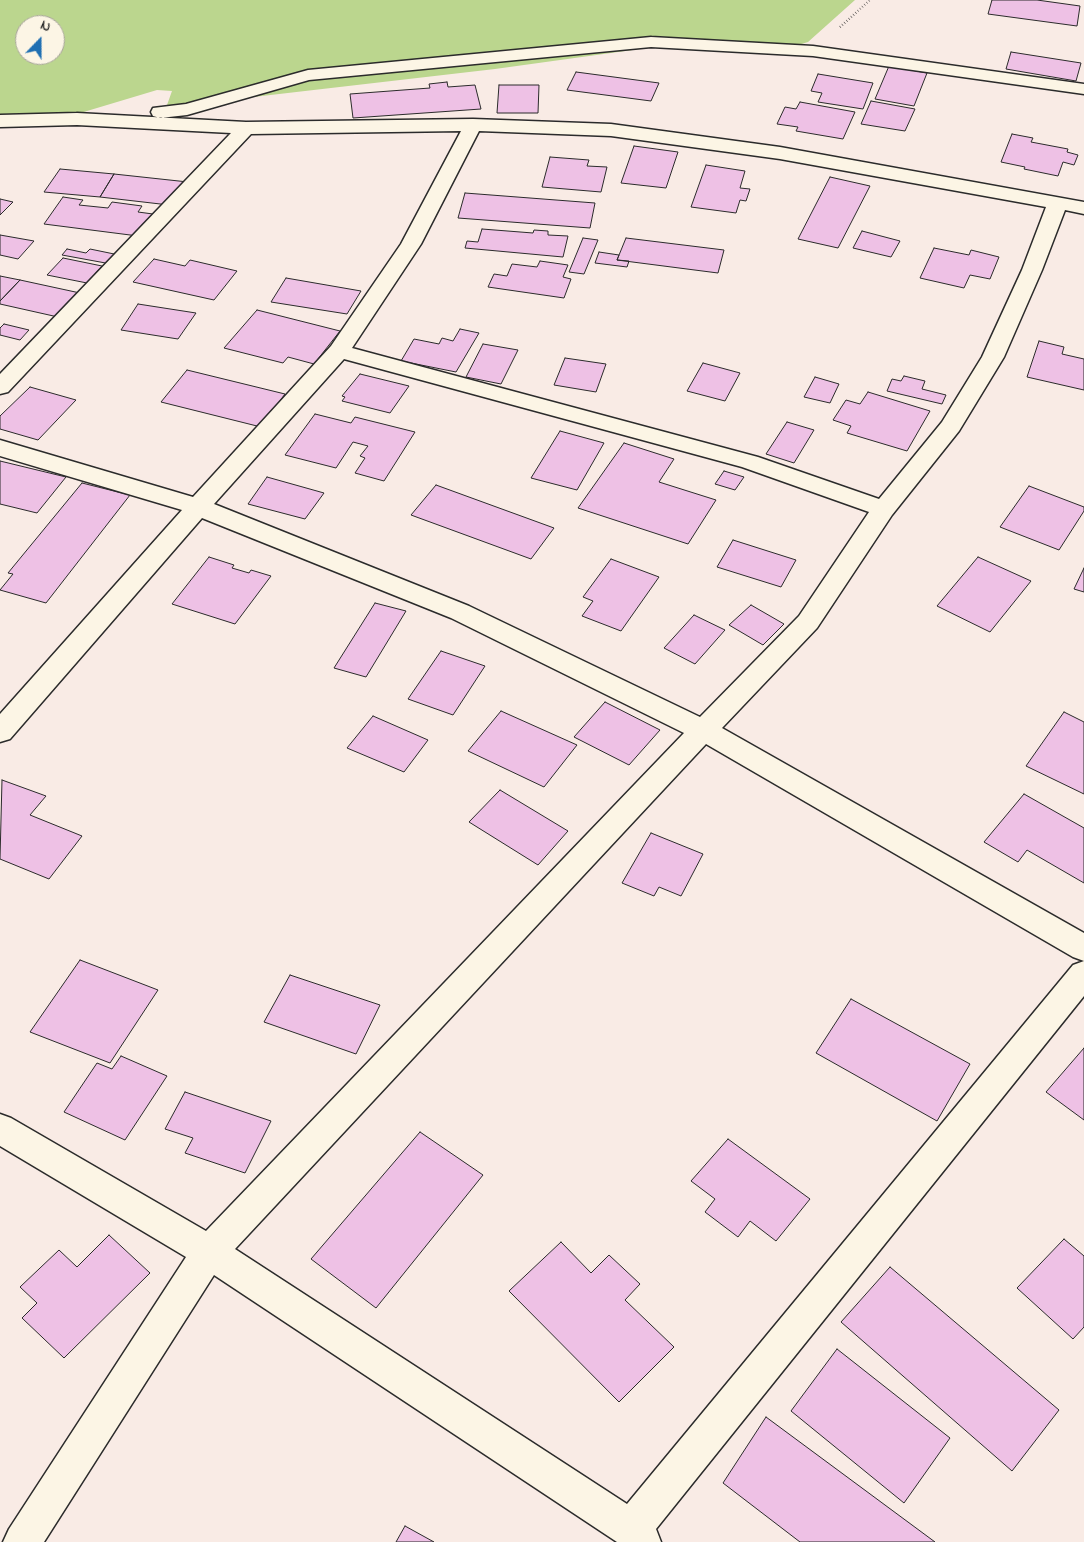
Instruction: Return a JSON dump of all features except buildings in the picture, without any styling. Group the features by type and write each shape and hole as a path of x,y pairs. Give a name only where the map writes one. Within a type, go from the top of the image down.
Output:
{"street":[{"path":"0,121 77,119 187,109 308,75 651,42 813,51 1084,90"},
{"path":"22,1542 209,1252 703,730 808,622 884,509 951,426 992,357 1032,270 1071,205 780,154 667,136 611,130 473,125 246,128 77,119"},
{"path":"0,732 198,507 339,351 411,244 473,125"},
{"path":"0,386 246,128"},
{"path":"339,351 750,462 884,509"},
{"path":"0,448 198,507 460,612 703,730 1084,948"},
{"path":"0,1129 209,1252 637,1535 1084,974"}],"green space":[{"path":"0,0 855,0 808,42 785,49 647,48 495,69 236,99 218,106 167,105 172,91 157,90 67,117 0,123"}]}
